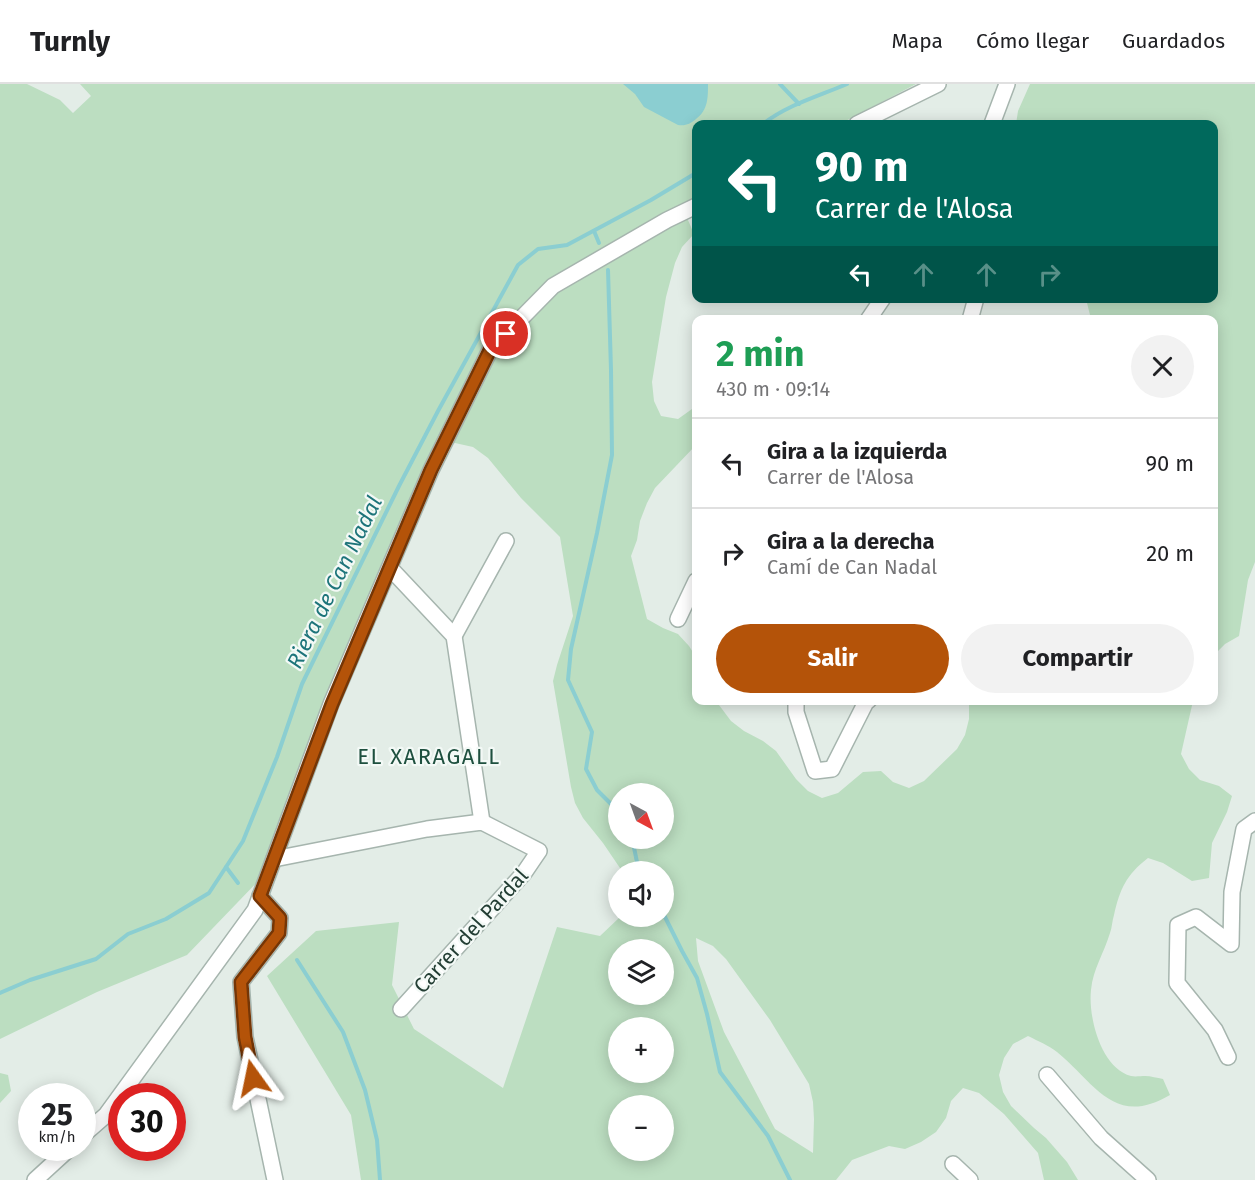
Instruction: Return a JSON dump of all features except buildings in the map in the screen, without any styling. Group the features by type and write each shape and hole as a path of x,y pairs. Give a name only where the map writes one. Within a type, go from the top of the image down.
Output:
{"street":[{"path":"865,120 938,84"},
{"path":"994,120 1007,84"},
{"path":"96,1124 106,1115 255,910 332,704 431,470 490,350 553,286 692,208"},
{"path":"454,636 506,541"},
{"path":"274,859 427,829 482,822 454,636 390,568"},
{"path":"678,619 692,589"},
{"path":"796,705 796,712 815,771 832,769 864,705"},
{"path":"1228,1057 1215,1030 1177,983 1178,925 1196,917 1231,944 1232,892 1244,829 1255,821"},
{"name":"Carrer del Pardal","path":"401,1010 524,873 539,851 482,822"},
{"path":"260,896 280,918 279,933 241,982 245,1037 274,1180"},
{"path":"1047,1075 1101,1138 1148,1180"},
{"path":"35,1180 56,1161"},
{"path":"953,1164 970,1180"}],"green space":[{"path":"0,84 27,84 60,100 73,113 91,96 80,84 916,84 848,120 692,120 692,200 682,206 692,229 692,236 682,247 675,263 666,297 652,382 654,401 661,416 678,419 692,409 692,449 655,488 640,521 637,540 631,556 647,619 678,634 692,651 692,705 719,705 731,721 776,751 796,779 808,791 822,798 838,793 863,772 881,771 893,782 909,788 924,781 957,749 965,735 969,719 969,705 1192,705 1181,754 1189,769 1200,780 1219,786 1232,796 1212,843 1209,878 1192,881 1163,863 1148,858 1140,864 1122,890 1091,990 1094,1027 1104,1052 1112,1063 1131,1076 1163,1079 1170,1095 1151,1104 1134,1107 1120,1104 1107,1098 1047,1045 1028,1036 1013,1044 1004,1058 999,1075 1003,1092 1011,1106 1046,1138 1067,1162 1078,1180 1044,1180 1038,1153 1004,1114 979,1093 963,1088 951,1101 946,1118 936,1132 905,1149 889,1146 852,1160 836,1180 361,1180 351,1115 267,976 316,931 399,922 392,985 414,1029 503,1088 557,927 600,936 609,927 674,927 674,861 615,861 583,818 575,803 553,681 573,616 560,537 521,498 488,458 473,447 455,443 438,452 259,880 187,955 97,992 0,1039","holes":["696,938 713,946 726,959 770,1020 809,1084 814,1119 813,1153 775,1129 724,1032 698,961"]},
{"path":"1030,84 1255,84 1255,562 1248,580 1239,636 1218,651 1218,315 1090,315 1087,303 1218,303 1218,120 1017,120 1018,111"},
{"path":"0,1073 8,1075 11,1091 0,1103"}],"water":[{"path":"623,84 708,84 703,112 686,125 678,125 644,107 635,94"}],"waterway":[{"path":"780,84 799,104"},
{"path":"768,120 793,106 847,84"},
{"name":"Riera de Can Nadal","path":"0,993 30,980 96,959 128,934 166,919 209,893 243,841 277,757 302,684 399,486 518,265 538,249 567,245 692,175"},
{"path":"594,231 599,243"},
{"path":"608,270 612,455 571,649 568,680 592,732 586,769 597,790 608,801"},
{"path":"634,849 637,861"},
{"path":"226,867 238,883"},
{"path":"670,927 697,978 720,1072 768,1136 790,1180"},
{"path":"297,960 343,1032 365,1090 377,1140 380,1180"}],"district":[{"name":"EL XARAGALL","path":"429,756"}],"route":[{"path":"253,1078 245,1037 241,982 279,933 280,918 260,896 332,704 431,470 490,350 506,334"}]}
